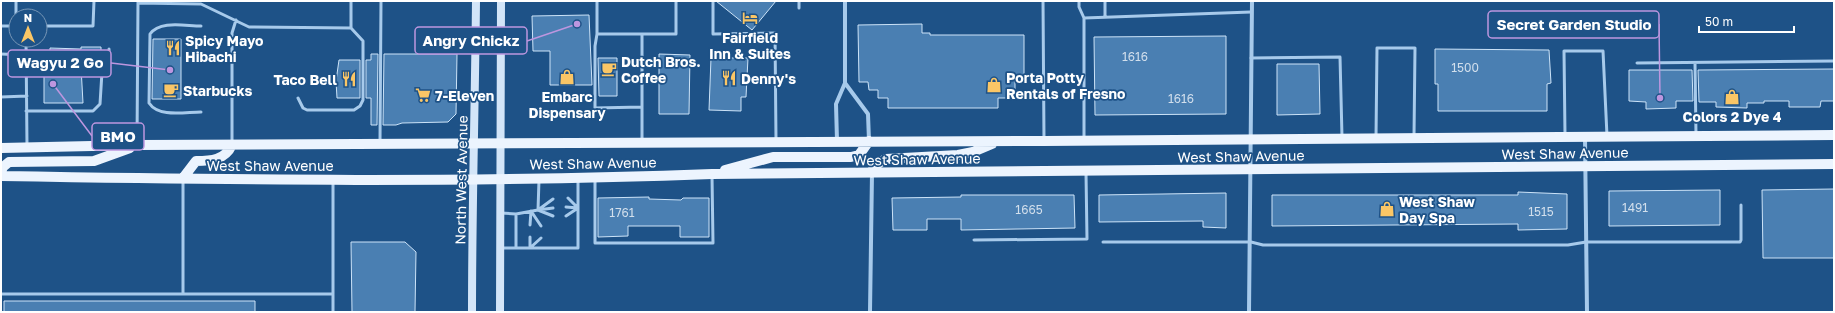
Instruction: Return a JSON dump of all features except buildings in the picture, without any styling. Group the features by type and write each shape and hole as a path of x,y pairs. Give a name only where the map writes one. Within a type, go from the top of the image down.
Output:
{"main road":[{"name":"North West Avenue","path":"472,312 476,1"},
{"path":"500,312 501,1"},
{"name":"West Shaw Avenue","path":"1,148 137,145 869,141 998,142 1834,135"},
{"path":"712,174 773,157 851,157 859,155 869,141"},
{"path":"872,173 875,165 886,159 958,155 973,152 998,142"},
{"path":"1,172 9,162 94,161 137,145"},
{"path":"182,178 196,161 210,161 224,156 232,145"},
{"name":"West Shaw Avenue","path":"1,176 473,180 712,174 1834,164"}],"street":[{"path":"837,142 836,104 845,83 845,1"},
{"path":"1249,312 1252,1"},
{"path":"845,83 868,114 869,141"},
{"path":"1585,137 1587,312"},
{"path":"870,312 872,173"}],"lane":[{"path":"48,26 93,26 94,1"},
{"path":"298,98 303,108 307,110 354,110 360,106 363,100 363,42 351,28 351,1"},
{"path":"380,144 381,1"},
{"path":"597,1 595,108 642,107"},
{"path":"597,34 676,34 676,1"},
{"path":"713,1 713,34 775,33 776,142"},
{"path":"799,1 799,8"},
{"path":"1043,1 1044,141"},
{"path":"1079,1 1079,7 1084,18 1084,141"},
{"path":"1105,1 1105,18"},
{"path":"137,145 138,2 201,4 249,27 351,28"},
{"path":"1084,18 1251,12"},
{"path":"232,145 232,33 236,20"},
{"path":"201,26 161,26 154,28 150,34 149,95 149,103 153,108 160,112 201,112"},
{"path":"642,34 642,143"},
{"path":"26,48 27,148"},
{"path":"1376,139 1377,48 1415,48 1414,138"},
{"path":"26,111 92,111 100,104 102,72 109,61 109,49"},
{"path":"1566,137 1564,51 1603,51 1607,137"},
{"path":"1,54 26,55"},
{"path":"1251,58 1340,57 1342,139"},
{"path":"1637,63 1834,61"},
{"path":"1695,63 1696,136"},
{"path":"1,96 27,96"},
{"path":"974,240 1087,239 1086,171"},
{"path":"595,178 595,243 713,243 712,174"},
{"path":"182,178 182,294"},
{"path":"500,248 578,248 578,178"},
{"path":"333,179 333,312"},
{"path":"538,210 539,179"},
{"path":"538,210 553,198"},
{"path":"568,198 578,208"},
{"path":"1103,242 1250,242 1263,245 1405,246 1568,245 1586,242 1740,242 1741,205"},
{"path":"566,207 578,208"},
{"path":"501,213 516,214 553,208"},
{"path":"566,216 578,208"},
{"path":"538,210 553,216"},
{"path":"530,225 531,211"},
{"path":"531,211 541,226"},
{"path":"516,214 516,248"},
{"path":"530,237 530,248"},
{"path":"530,248 541,238"},
{"path":"1,294 333,294"}],"place":[{"name":"Fairfield Inn & Suites","path":"750,18"},
{"name":"Angry Chickz","path":"577,24"},
{"name":"Spicy Mayo Hibachi","path":"173,48"},
{"name":"Dutch Bros. Coffee","path":"609,69"},
{"name":"Wagyu 2 Go","path":"170,70"},
{"name":"Embarc Dispensary","path":"567,77"},
{"name":"Denny's","path":"729,78"},
{"name":"Taco Bell","path":"349,79"},
{"name":"BMO","path":"53,84"},
{"name":"Porta Potty Rentals of Fresno","path":"994,85"},
{"name":"Starbucks","path":"171,90"},
{"name":"7-Eleven","path":"423,95"},
{"name":"Colors 2 Dye 4","path":"1732,97"},
{"name":"Secret Garden Studio","path":"1660,98"},
{"name":"West Shaw Day Spa","path":"1387,209"}]}
